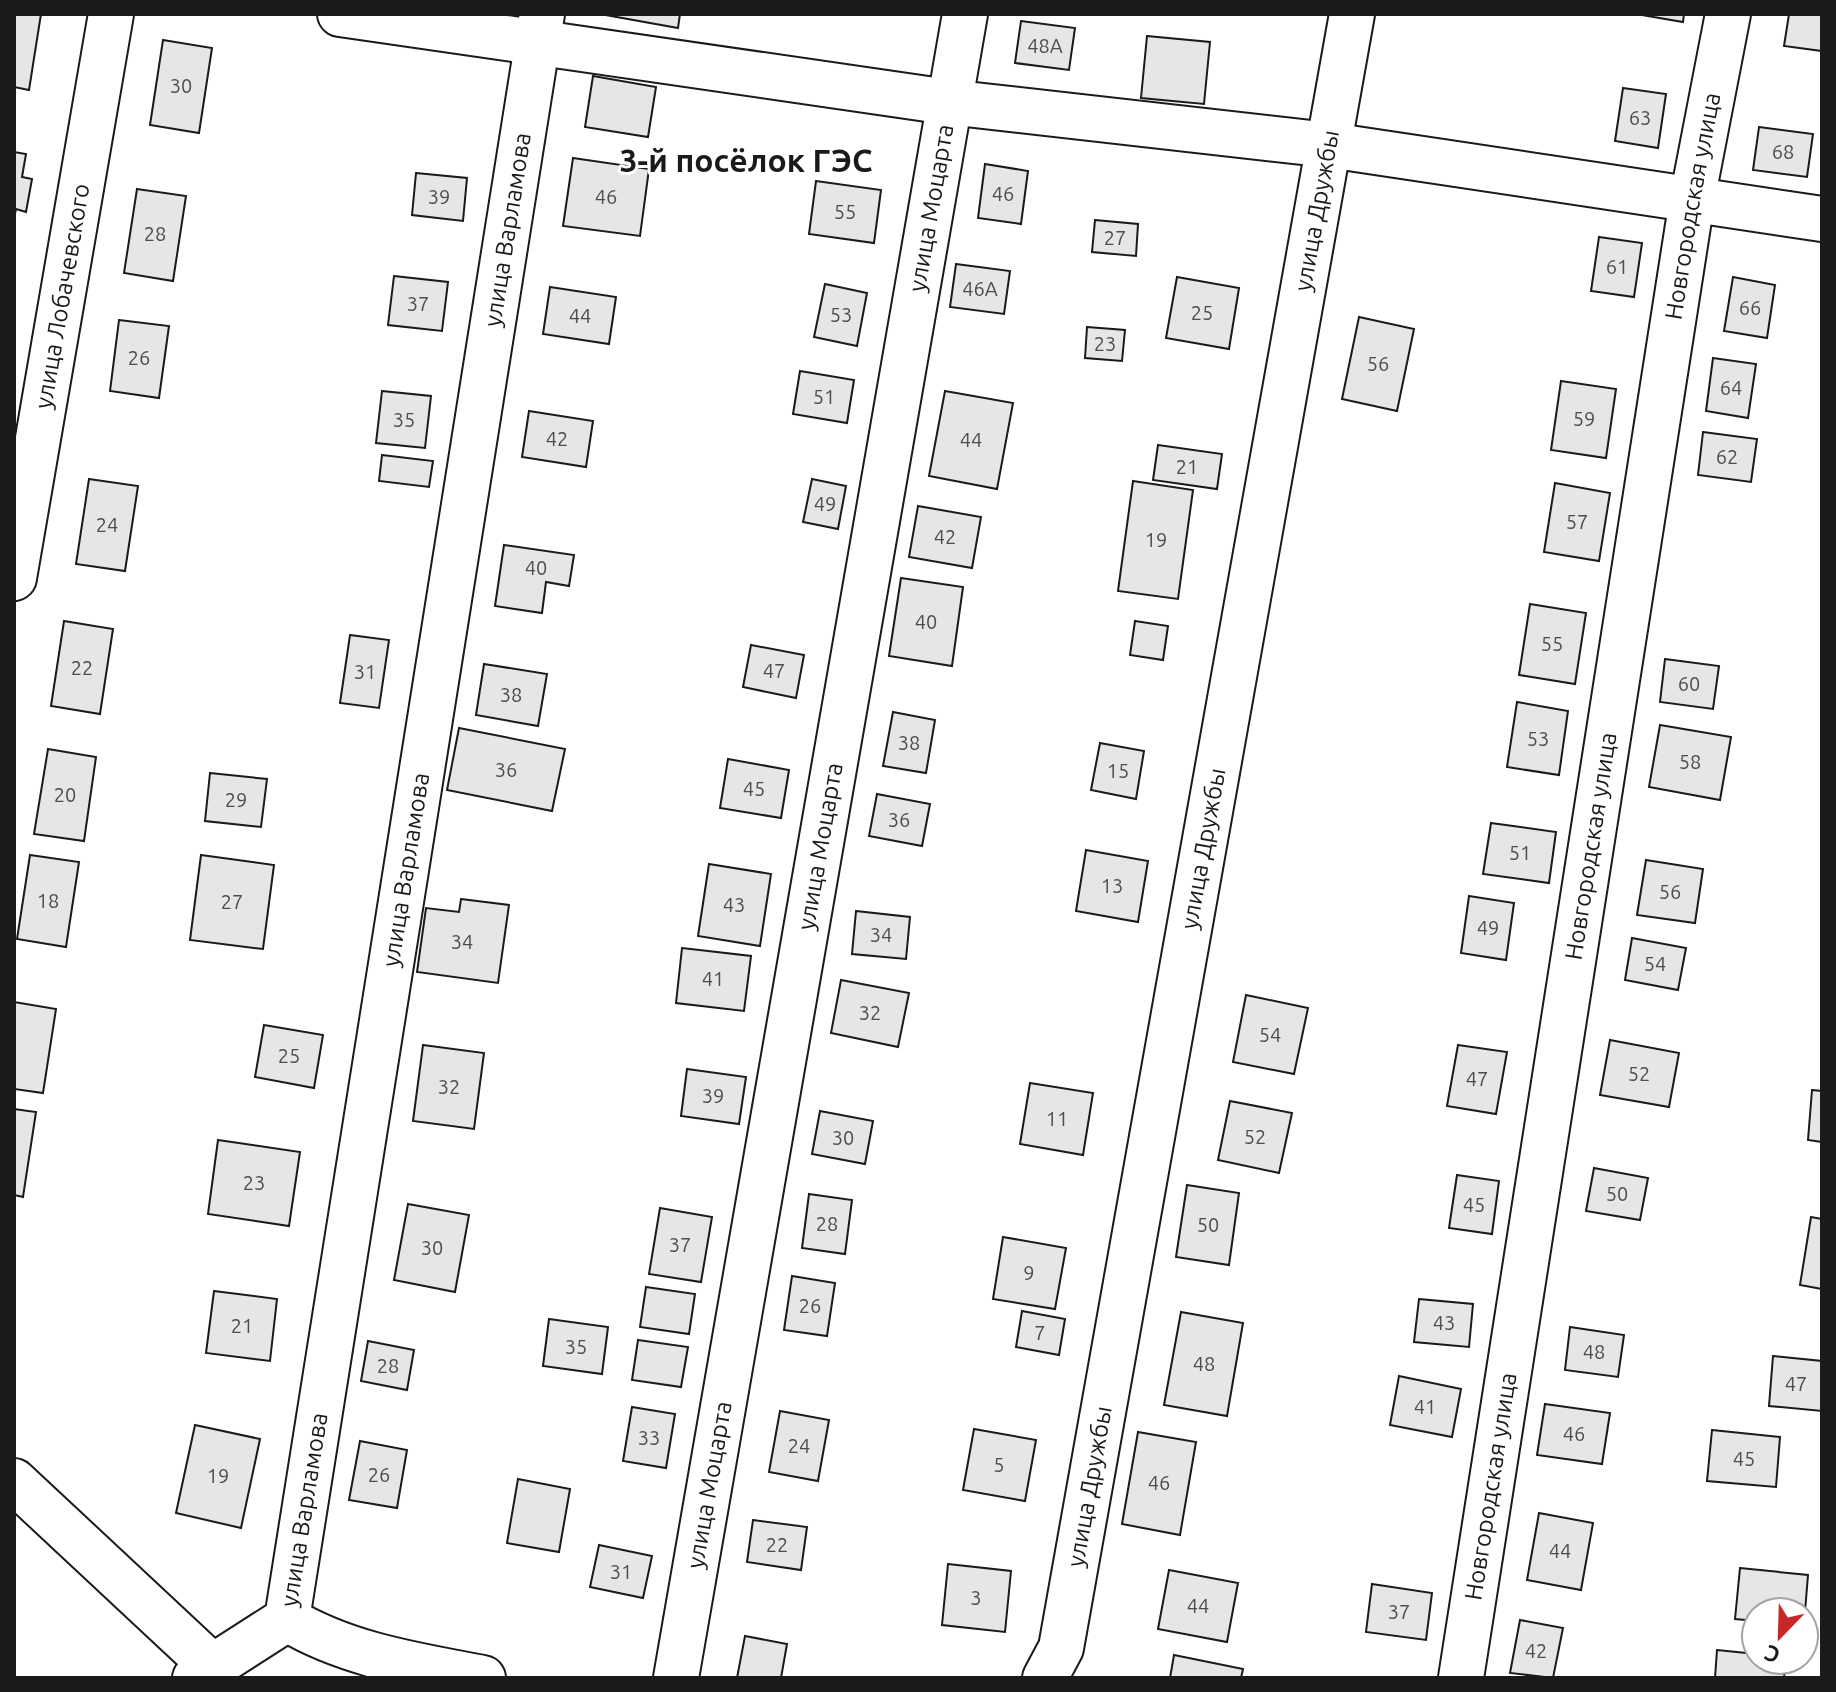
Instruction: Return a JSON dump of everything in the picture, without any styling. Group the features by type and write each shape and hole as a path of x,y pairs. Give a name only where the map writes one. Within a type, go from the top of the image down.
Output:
{"street":[{"name":"улица Лобачевского","path":"14,578 111,14"},
{"path":"340,14 539,27 948,102 1329,145 1822,219"},
{"name":"улица Моцарта","path":"676,1678 965,14"},
{"name":"улица Дружбы","path":"1045,1678 1061,1648 1352,14"},
{"name":"Новгородская улица","path":"1461,1678 1692,200 1728,14"},
{"name":"улица Варламова","path":"203,1672 287,1619 539,27"},
{"path":"14,1481 203,1672"},
{"path":"287,1619 315,1636 382,1659 483,1678"}],"building":[{"path":"14,14 41,14 29,90 14,87"},
{"path":"600,14 680,14 678,28"},
{"path":"1636,14 1684,14 1683,22"},
{"path":"1789,14 1822,14 1822,51 1784,46"},
{"path":"1021,21 1075,28 1069,70 1015,63"},
{"path":"1147,36 1210,42 1204,104 1141,98"},
{"path":"163,40 212,48 199,133 150,125"},
{"path":"593,76 656,87 648,137 585,127"},
{"path":"1623,88 1666,94 1658,148 1615,141"},
{"path":"1759,127 1813,134 1807,177 1753,170"},
{"path":"14,152 26,154 22,177 32,179 26,212 16,209 14,218"},
{"path":"573,158 649,169 640,236 563,226"},
{"path":"985,164 1028,171 1021,224 978,218"},
{"path":"416,173 467,178 463,221 412,215"},
{"path":"816,181 881,190 874,243 809,234"},
{"path":"137,189 186,196 173,281 124,273"},
{"path":"1095,220 1138,224 1136,256 1092,252"},
{"path":"1599,237 1642,243 1634,297 1591,291"},
{"path":"956,264 1010,271 1004,314 950,307"},
{"path":"394,276 448,282 442,331 388,325"},
{"path":"1177,277 1239,288 1229,349 1166,338"},
{"path":"1733,277 1775,285 1767,338 1724,331"},
{"path":"825,284 867,293 857,346 814,337"},
{"path":"550,287 616,297 609,344 543,334"},
{"path":"1359,317 1414,329 1397,411 1342,399"},
{"path":"119,320 169,326 159,398 110,391"},
{"path":"1087,327 1125,330 1122,361 1085,358"},
{"path":"1713,358 1756,364 1748,418 1706,411"},
{"path":"800,371 854,380 847,423 793,414"},
{"path":"1561,381 1616,389 1606,458 1551,450"},
{"path":"382,391 431,396 425,448 376,443"},
{"path":"945,391 1013,403 997,489 929,476"},
{"path":"529,411 593,421 586,467 522,457"},
{"path":"1703,432 1757,439 1751,482 1698,475"},
{"path":"1158,445 1222,454 1217,489 1153,480"},
{"path":"382,455 433,461 429,487 379,481"},
{"path":"89,479 138,486 125,571 76,564"},
{"path":"812,479 846,486 838,529 803,522"},
{"path":"1133,481 1193,490 1178,599 1118,591"},
{"path":"1555,483 1610,493 1599,561 1544,552"},
{"path":"918,506 981,517 972,568 909,557"},
{"path":"504,545 574,555 569,586 546,582 542,613 495,606"},
{"path":"901,578 963,587 952,666 889,656"},
{"path":"1530,604 1586,613 1575,684 1519,675"},
{"path":"64,621 113,629 100,714 51,706"},
{"path":"1135,621 1168,626 1163,660 1130,655"},
{"path":"350,635 389,640 379,708 340,703"},
{"path":"751,645 804,655 796,698 743,687"},
{"path":"1665,659 1719,666 1713,709 1660,702"},
{"path":"484,664 547,674 538,726 476,715"},
{"path":"1517,702 1568,711 1559,775 1507,767"},
{"path":"893,712 935,720 926,773 883,766"},
{"path":"1660,725 1731,737 1720,800 1649,787"},
{"path":"459,728 565,749 552,811 447,790"},
{"path":"1100,743 1144,751 1136,799 1091,790"},
{"path":"48,749 96,757 84,841 34,834"},
{"path":"728,759 789,770 781,818 720,808"},
{"path":"210,773 267,779 261,827 205,821"},
{"path":"877,794 930,804 922,846 869,836"},
{"path":"1491,823 1556,832 1549,883 1483,874"},
{"path":"1086,850 1148,861 1138,922 1076,911"},
{"path":"30,855 79,862 66,947 17,939"},
{"path":"201,855 274,865 263,949 190,940"},
{"path":"1646,860 1703,869 1695,923 1637,915"},
{"path":"709,864 771,874 760,946 698,936"},
{"path":"1469,896 1514,903 1506,960 1461,953"},
{"path":"461,899 509,905 498,983 417,972 426,908 459,912"},
{"path":"856,911 910,917 906,959 852,954"},
{"path":"1632,938 1686,948 1678,990 1625,980"},
{"path":"682,948 751,956 744,1011 676,1003"},
{"path":"841,980 909,993 898,1047 831,1033"},
{"path":"1246,995 1308,1008 1294,1074 1233,1062"},
{"path":"14,1002 56,1009 43,1093 14,1089"},
{"path":"264,1025 323,1035 314,1088 255,1077"},
{"path":"1610,1040 1679,1053 1669,1107 1600,1095"},
{"path":"423,1045 484,1053 474,1129 413,1121"},
{"path":"1458,1045 1507,1052 1496,1114 1447,1106"},
{"path":"687,1069 746,1077 739,1124 681,1116"},
{"path":"1030,1083 1093,1093 1083,1155 1020,1144"},
{"path":"1812,1090 1822,1091 1822,1142 1808,1140"},
{"path":"1230,1101 1292,1113 1279,1173 1218,1160"},
{"path":"14,1109 36,1112 23,1197 14,1195"},
{"path":"820,1111 873,1121 865,1164 812,1154"},
{"path":"218,1140 300,1152 289,1226 208,1214"},
{"path":"1594,1168 1648,1178 1640,1220 1586,1211"},
{"path":"1457,1175 1499,1181 1492,1234 1449,1228"},
{"path":"1187,1185 1239,1193 1229,1265 1176,1257"},
{"path":"809,1194 852,1200 845,1254 802,1248"},
{"path":"408,1204 469,1215 455,1292 394,1280"},
{"path":"660,1208 712,1217 701,1282 649,1274"},
{"path":"1811,1217 1822,1219 1822,1289 1800,1285"},
{"path":"1003,1237 1066,1248 1055,1309 993,1299"},
{"path":"792,1276 835,1283 827,1336 784,1330"},
{"path":"646,1287 695,1294 689,1334 640,1327"},
{"path":"214,1291 277,1299 270,1361 206,1353"},
{"path":"1419,1299 1473,1304 1469,1347 1414,1342"},
{"path":"1022,1311 1065,1319 1059,1355 1016,1347"},
{"path":"1181,1312 1243,1323 1227,1416 1164,1405"},
{"path":"549,1319 608,1327 602,1374 543,1366"},
{"path":"1570,1327 1624,1335 1618,1377 1565,1370"},
{"path":"638,1340 688,1347 681,1387 632,1380"},
{"path":"368,1341 414,1350 407,1390 361,1381"},
{"path":"1773,1356 1822,1361 1822,1411 1769,1406"},
{"path":"1399,1376 1461,1389 1452,1437 1390,1425"},
{"path":"1545,1404 1610,1413 1602,1464 1537,1455"},
{"path":"632,1407 675,1414 666,1468 623,1461"},
{"path":"780,1411 829,1420 818,1481 769,1472"},
{"path":"195,1425 260,1439 241,1528 176,1513"},
{"path":"974,1429 1036,1440 1025,1501 963,1490"},
{"path":"1712,1430 1780,1437 1776,1487 1707,1481"},
{"path":"1138,1432 1196,1442 1180,1535 1122,1524"},
{"path":"360,1441 407,1450 397,1508 349,1500"},
{"path":"518,1479 570,1489 559,1552 507,1543"},
{"path":"1539,1513 1593,1523 1581,1590 1527,1580"},
{"path":"753,1520 807,1527 801,1570 747,1562"},
{"path":"599,1545 652,1556 643,1598 590,1587"},
{"path":"948,1564 1011,1571 1005,1632 942,1625"},
{"path":"1740,1568 1808,1575 1806,1596 1740,1596 1740,1619 1735,1619"},
{"path":"1169,1570 1238,1583 1227,1642 1158,1629"},
{"path":"1372,1584 1432,1593 1426,1640 1366,1632"},
{"path":"1520,1620 1563,1628 1553,1678 1510,1673"},
{"path":"745,1636 787,1644 781,1678 737,1678"},
{"path":"1717,1650 1740,1652 1740,1676 1784,1676 1784,1678 1715,1678"},
{"path":"1174,1655 1243,1669 1241,1678 1170,1678"}],"district":[{"name":"3-й посёлок ГЭС","path":"746,161"}]}
